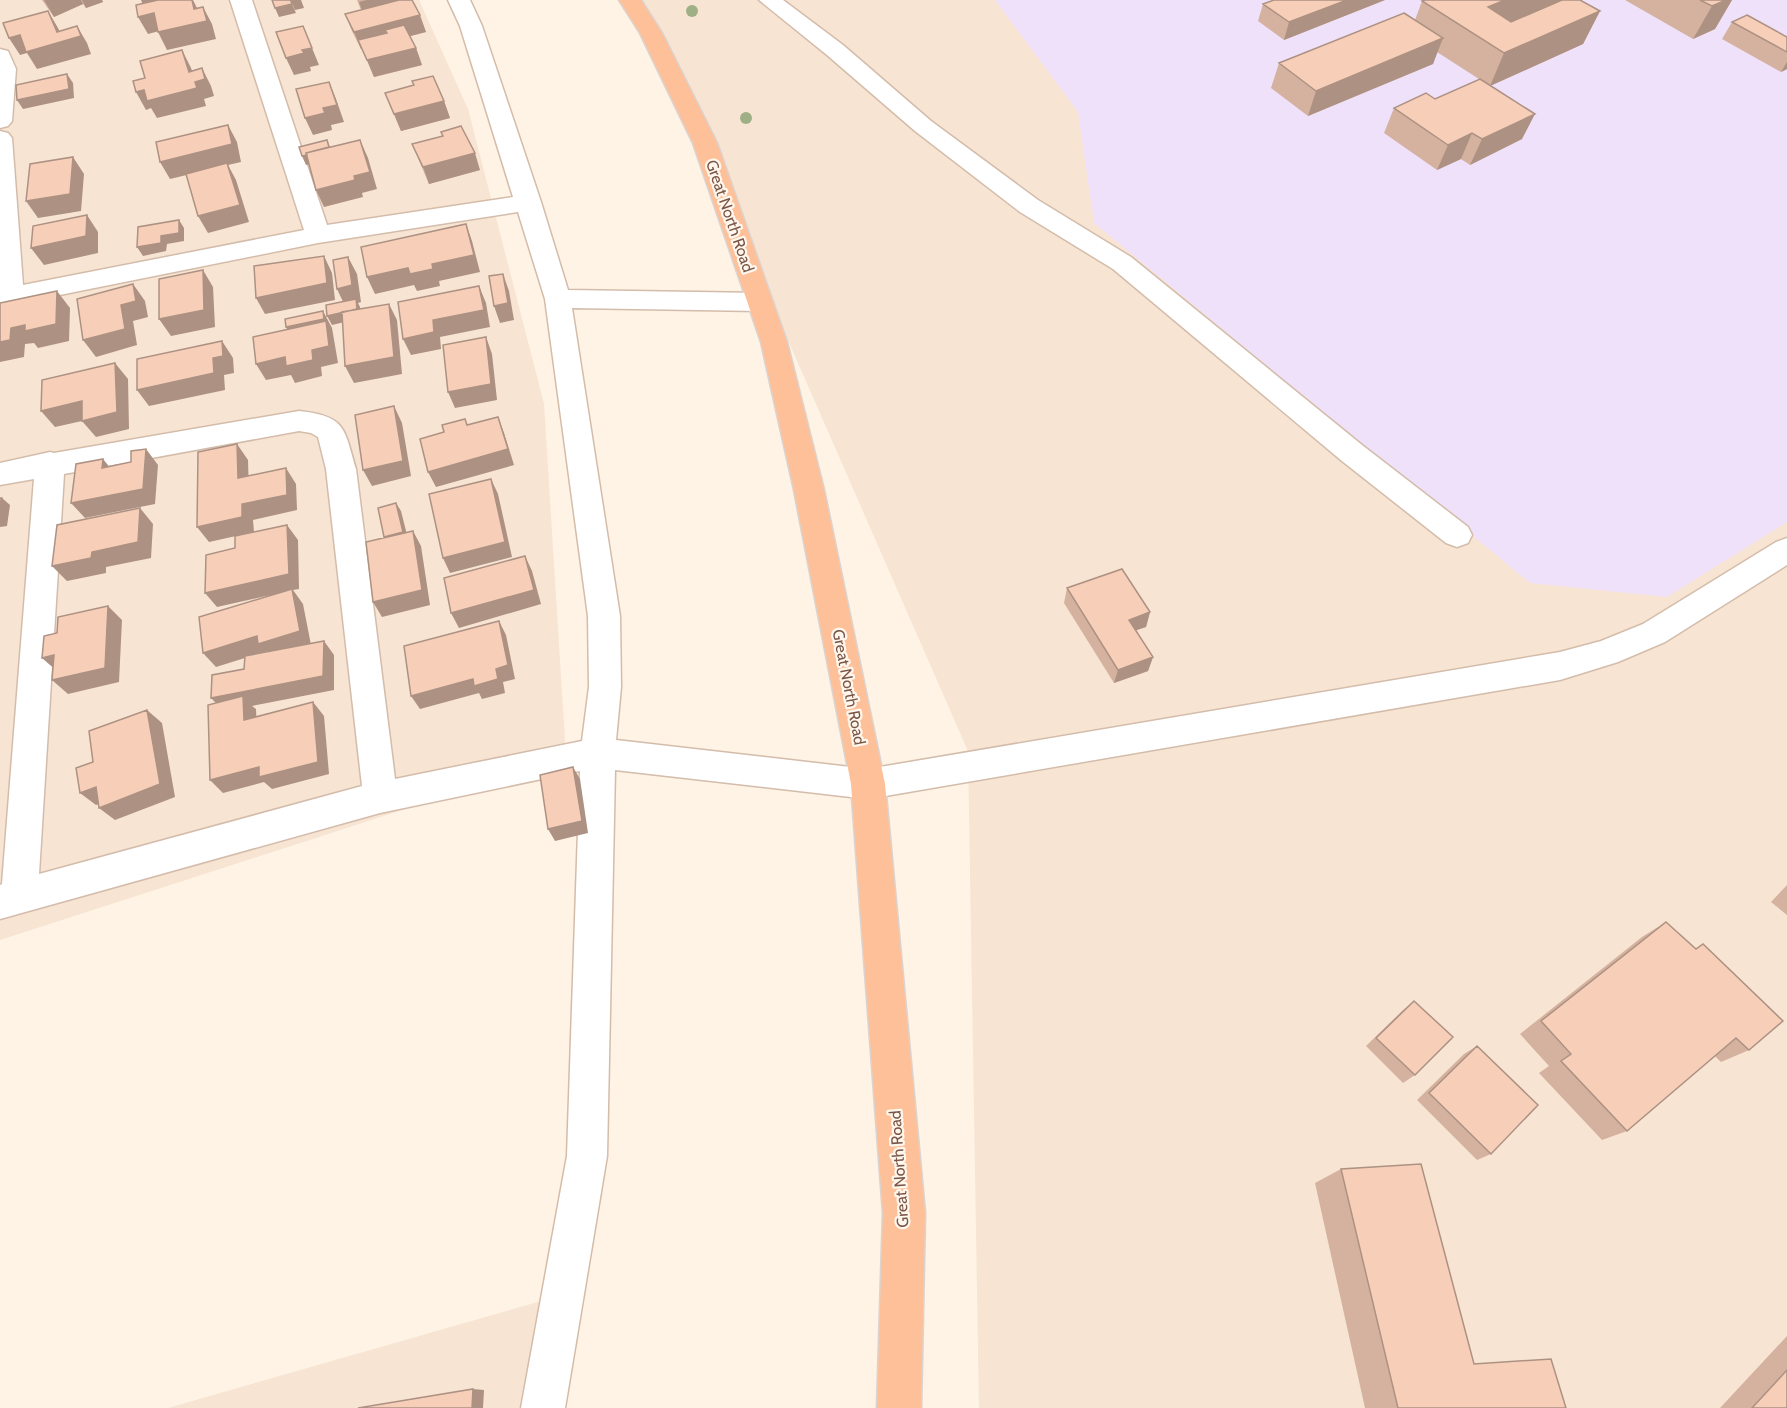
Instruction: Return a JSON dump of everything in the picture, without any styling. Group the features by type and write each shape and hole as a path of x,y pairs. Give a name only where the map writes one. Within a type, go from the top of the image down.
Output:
{"highway":[{"name":"Great North Road","path":"630,0 651,33 705,143 774,342 809,490 868,784 903,1213 899,1408"}],"street":[{"path":"241,0 318,235"},
{"path":"459,0 471,26 529,202 558,299 604,616 605,687 598,753 587,1156 543,1408"},
{"path":"770,0 835,50 923,126 1029,206 1122,263 1352,453 1458,535"},
{"path":"0,56 4,69 0,121"},
{"path":"0,138 6,297 318,235 529,202"},
{"path":"558,299 760,302"},
{"path":"0,474 50,463 299,421 318,423 331,432 341,469 380,797"},
{"path":"50,463 9,900 380,797 598,753 868,784 1569,663 1608,653 1654,633 1787,550"}],"shaded area":[{"path":"0,0 419,0 468,109 544,404 566,757 0,940"},
{"path":"639,0 1787,0 1787,1408 979,1408 968,751"},
{"path":"995,0 1787,0 1787,522 1667,597 1530,583 1094,223 1078,112"},
{"path":"545,1300 520,1408 168,1408"}],"building":[{"path":"158,0 192,0 194,9 203,7 207,21 158,32 154,13 138,17 136,5"},
{"path":"272,0 296,0 291,1 292,4 275,8"},
{"path":"399,0 412,0 420,15 354,32 345,14"},
{"path":"1274,0 1347,0 1289,22 1263,4"},
{"path":"1505,0 1488,7 1511,22 1562,0 1580,0 1600,11 1504,53 1422,1"},
{"path":"1700,0 1726,0 1712,6"},
{"path":"48,11 57,32 77,26 81,36 26,52 20,35 9,38 3,23"},
{"path":"1404,13 1443,38 1316,91 1279,63"},
{"path":"1747,15 1787,37 1787,52 1732,22"},
{"path":"404,25 416,48 367,60 358,40 387,33 385,30"},
{"path":"303,26 312,48 286,58 276,32"},
{"path":"182,50 189,72 202,68 205,79 195,82 197,88 147,101 144,90 136,92 133,81 145,78 140,61"},
{"path":"67,74 69,89 17,100 16,85"},
{"path":"433,76 444,101 394,114 385,93 414,85 412,81"},
{"path":"1480,79 1535,114 1482,139 1472,133 1448,145 1394,108 1426,93 1435,99"},
{"path":"329,82 337,105 323,108 325,113 305,118 296,89"},
{"path":"228,125 232,144 160,162 156,142"},
{"path":"461,126 475,153 423,167 412,144 443,136 441,132"},
{"path":"327,140 329,147 302,156 299,147"},
{"path":"360,140 370,172 354,176 355,180 316,190 306,153"},
{"path":"73,157 70,194 26,201 30,164"},
{"path":"227,163 240,205 198,216 186,174"},
{"path":"87,215 86,236 31,248 33,226"},
{"path":"179,220 179,233 161,236 161,243 137,247 138,227"},
{"path":"466,224 474,255 432,264 433,269 410,274 408,268 367,277 361,247"},
{"path":"324,256 327,283 256,298 254,266"},
{"path":"348,257 352,285 337,289 333,260"},
{"path":"203,270 204,310 159,319 159,279"},
{"path":"503,274 508,303 494,306 489,276"},
{"path":"133,284 136,301 121,305 125,329 83,340 77,299"},
{"path":"479,286 484,310 433,320 434,332 403,339 398,302"},
{"path":"57,291 56,324 25,331 25,325 11,328 10,340 0,342 0,303"},
{"path":"356,299 357,309 327,316 326,305"},
{"path":"389,304 394,357 345,366 342,312"},
{"path":"323,311 324,319 286,327 285,319"},
{"path":"326,321 329,346 312,350 313,360 286,366 285,357 256,364 253,337"},
{"path":"486,337 491,384 448,392 443,345"},
{"path":"222,341 223,356 213,358 214,373 137,390 137,359"},
{"path":"115,363 117,412 82,421 82,401 41,411 42,380"},
{"path":"394,406 403,461 363,470 355,415"},
{"path":"498,417 508,449 428,472 420,439 444,432 442,425 465,419 467,425"},
{"path":"237,444 238,478 286,468 287,495 242,504 242,517 197,527 198,452"},
{"path":"146,449 143,489 71,503 76,464 103,459 102,468 131,462 131,451"},
{"path":"491,479 505,542 443,558 429,494"},
{"path":"396,503 403,532 384,537 378,508"},
{"path":"140,508 138,542 92,552 91,558 52,566 57,525"},
{"path":"287,525 289,574 205,593 206,555 235,548 235,536"},
{"path":"413,531 422,590 373,602 366,542"},
{"path":"525,556 534,590 451,613 444,578"},
{"path":"1122,569 1150,612 1129,620 1153,657 1118,670 1067,588"},
{"path":"292,589 300,631 258,644 257,636 203,653 199,617"},
{"path":"108,606 105,668 52,680 54,655 42,658 44,636 57,633 58,617"},
{"path":"499,621 508,665 496,669 498,679 474,686 473,679 411,696 404,646"},
{"path":"324,641 323,676 211,698 212,675 244,669 245,656"},
{"path":"243,696 244,720 313,702 318,762 259,777 259,767 210,780 208,705"},
{"path":"147,710 160,784 99,808 96,787 80,793 76,768 93,762 89,731"},
{"path":"573,767 582,821 548,829 540,775"},
{"path":"1666,922 1696,949 1703,944 1783,1021 1749,1050 1736,1038 1627,1131 1561,1061 1571,1054 1541,1021"},
{"path":"1414,1001 1453,1037 1415,1075 1376,1038"},
{"path":"1477,1046 1538,1105 1491,1154 1429,1093"},
{"path":"1421,1164 1474,1364 1551,1359 1566,1408 1398,1408 1341,1169"},
{"path":"1787,1370 1787,1408 1752,1408"},
{"path":"473,1389 472,1408 358,1408"}]}
